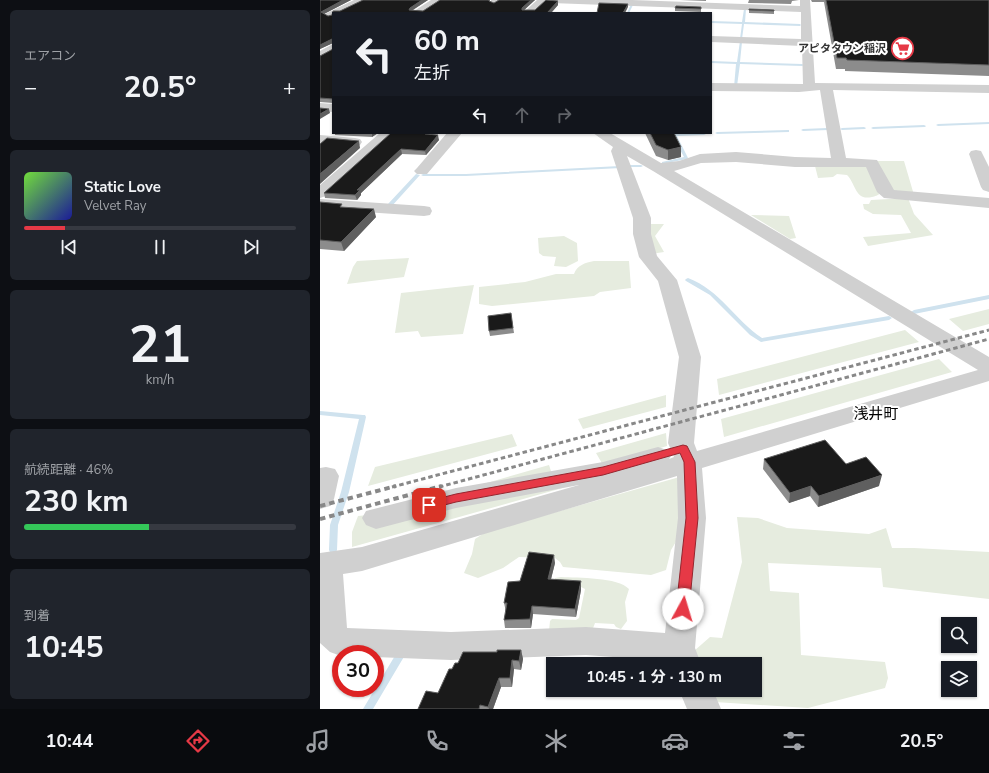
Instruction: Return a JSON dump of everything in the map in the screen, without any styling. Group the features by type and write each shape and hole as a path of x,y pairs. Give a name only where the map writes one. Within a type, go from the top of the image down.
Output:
{"street":[{"path":"334,12 362,0"},
{"path":"418,12 438,0"},
{"path":"529,12 543,0"},
{"path":"551,0 652,2 688,6 805,5 809,86"},
{"path":"589,12 596,1"},
{"path":"712,39 807,43"},
{"path":"322,61 332,48"},
{"path":"712,87 799,88 809,86 826,86 989,89"},
{"path":"826,86 839,163"},
{"path":"320,107 332,108"},
{"path":"320,193 388,134"},
{"path":"422,171 454,134"},
{"path":"602,134 989,367"},
{"path":"320,139 377,144"},
{"path":"622,146 618,151 642,218 642,234 648,258 666,280 690,357 681,443 686,455 692,518 682,656 586,641 451,646 341,642 332,635 324,564 362,559 686,455 989,374"},
{"path":"976,154 989,187"},
{"path":"658,168 681,165 700,159 736,157 764,158 795,162 872,163 885,192 890,195 989,203"},
{"path":"320,204 424,211"},
{"path":"376,518 456,498 686,455"},
{"path":"320,477 326,476 320,499"},
{"path":"699,697 704,709"}],"shaded area":[{"path":"877,161 904,161 914,195 893,192"},
{"path":"815,166 865,166 869,168 880,193 872,197 862,197 856,191 847,175 837,174 833,177 818,178"},
{"path":"908,198 914,214 933,235 868,246 863,237 911,233 901,215 873,214 864,209 863,204 869,204 871,200"},
{"path":"751,215 789,216 796,238 790,239"},
{"path":"647,224 664,224 655,236 664,252 651,254"},
{"path":"564,236 577,243 578,261 566,267 554,266 556,257 543,256 539,253 538,238"},
{"path":"409,258 404,277 347,284 353,267 357,261"},
{"path":"594,261 629,261 631,288 600,292 594,296 492,306 479,304 479,287 525,282 556,274 574,274 579,266"},
{"path":"474,285 463,334 421,337 418,331 395,333 401,293"},
{"path":"989,309 989,324 963,331 949,319"},
{"path":"905,330 919,342 719,395 717,379"},
{"path":"939,359 952,372 724,437 721,419"},
{"path":"666,395 666,407 583,429 578,419"},
{"path":"666,433 667,446 603,465 596,453"},
{"path":"512,434 517,446 368,486 375,467"},
{"path":"549,465 553,477 452,493"},
{"path":"609,475 352,547 352,532 358,516 451,507"},
{"path":"683,476 677,540 671,550 666,570 651,575 563,567 555,558 519,557 503,568 478,578 464,573 472,554 475,539 486,532"},
{"path":"737,517 758,518 787,528 869,534 886,528 892,548 989,552 989,599 883,587 881,568 768,563 770,591 799,593 801,655 885,662 888,678 885,688 808,708 715,702 713,697 762,697 762,657 696,657 694,651 710,637 722,638 742,562"},
{"path":"561,577 607,580 624,585 629,589 625,602 627,621 621,629 616,627 614,624 595,623 592,631 549,631 550,621 552,619 576,620 579,618 585,589 555,583 555,578"}],"building":[{"path":"320,0 343,0 321,12 328,16 332,15 332,39 320,45"},
{"path":"363,0 422,0 409,10 423,11 440,0 489,0 494,3 499,0 531,0 522,8 522,10 535,10 546,0 558,1 548,12 333,12 340,11"},
{"name":"アピタタウン稲沢","path":"826,0 989,0 989,65 847,60 846,58 837,58"},
{"path":"599,3 628,4 624,12 597,12"},
{"path":"676,6 701,7 701,9 675,8"},
{"path":"749,10 774,10 774,11"},
{"path":"332,50 332,99 320,98 320,56"},
{"path":"320,108 329,109 320,114"},
{"path":"390,134 438,135 425,151 401,149 357,190 360,190 355,195 324,193"},
{"path":"650,134 674,134 681,147 668,150 656,145"},
{"path":"327,138 359,141 320,174 320,144"},
{"path":"320,202 342,204 340,207 374,209 341,242 320,240"},
{"path":"511,313 513,328 489,331 488,316"},
{"path":"825,440 846,464 866,457 882,475 819,496 811,486 790,493 764,459"},
{"path":"529,552 554,555 548,579 581,581 575,609 532,606 530,619 504,620 507,603 504,603 508,582 520,581"},
{"path":"497,650 521,650 519,661 512,660 510,678 499,678 488,707 480,705 479,709 418,709 426,691 438,693 449,669 452,669 455,663 458,663 463,652 497,652"}],"waterway":[{"path":"628,12 632,5"},
{"path":"743,23 745,9"},
{"path":"712,22 743,23"},
{"path":"741,39 743,23"},
{"path":"743,23 800,25"},
{"path":"738,63 741,42"},
{"path":"712,62 738,63"},
{"path":"735,86 738,63"},
{"path":"738,63 802,65"},
{"path":"938,125 989,123"},
{"path":"873,128 924,126"},
{"path":"842,129 864,128"},
{"path":"803,130 827,129"},
{"path":"717,133 788,131"},
{"path":"663,163 686,158 674,135 704,134"},
{"path":"628,166 641,166"},
{"path":"423,175 466,175 620,167"},
{"path":"385,205 389,206 418,175"},
{"path":"688,280 712,294 752,334 761,340 889,318"},
{"path":"914,312 989,297"},
{"path":"320,413 363,417 345,492 334,525 333,550"},
{"path":"368,709 402,652"}],"railway":[{"path":"392,487 989,330"},
{"path":"439,487 989,339"},
{"path":"320,506 396,486"},
{"path":"320,519 442,486"}],"place":[{"name":"アピタタウン稲沢","path":"902,48"}],"district":[{"name":"浅井町","path":"876,414"}],"route":[{"path":"429,505 456,498 603,471 683,449 689,462 692,518 683,609"}]}
